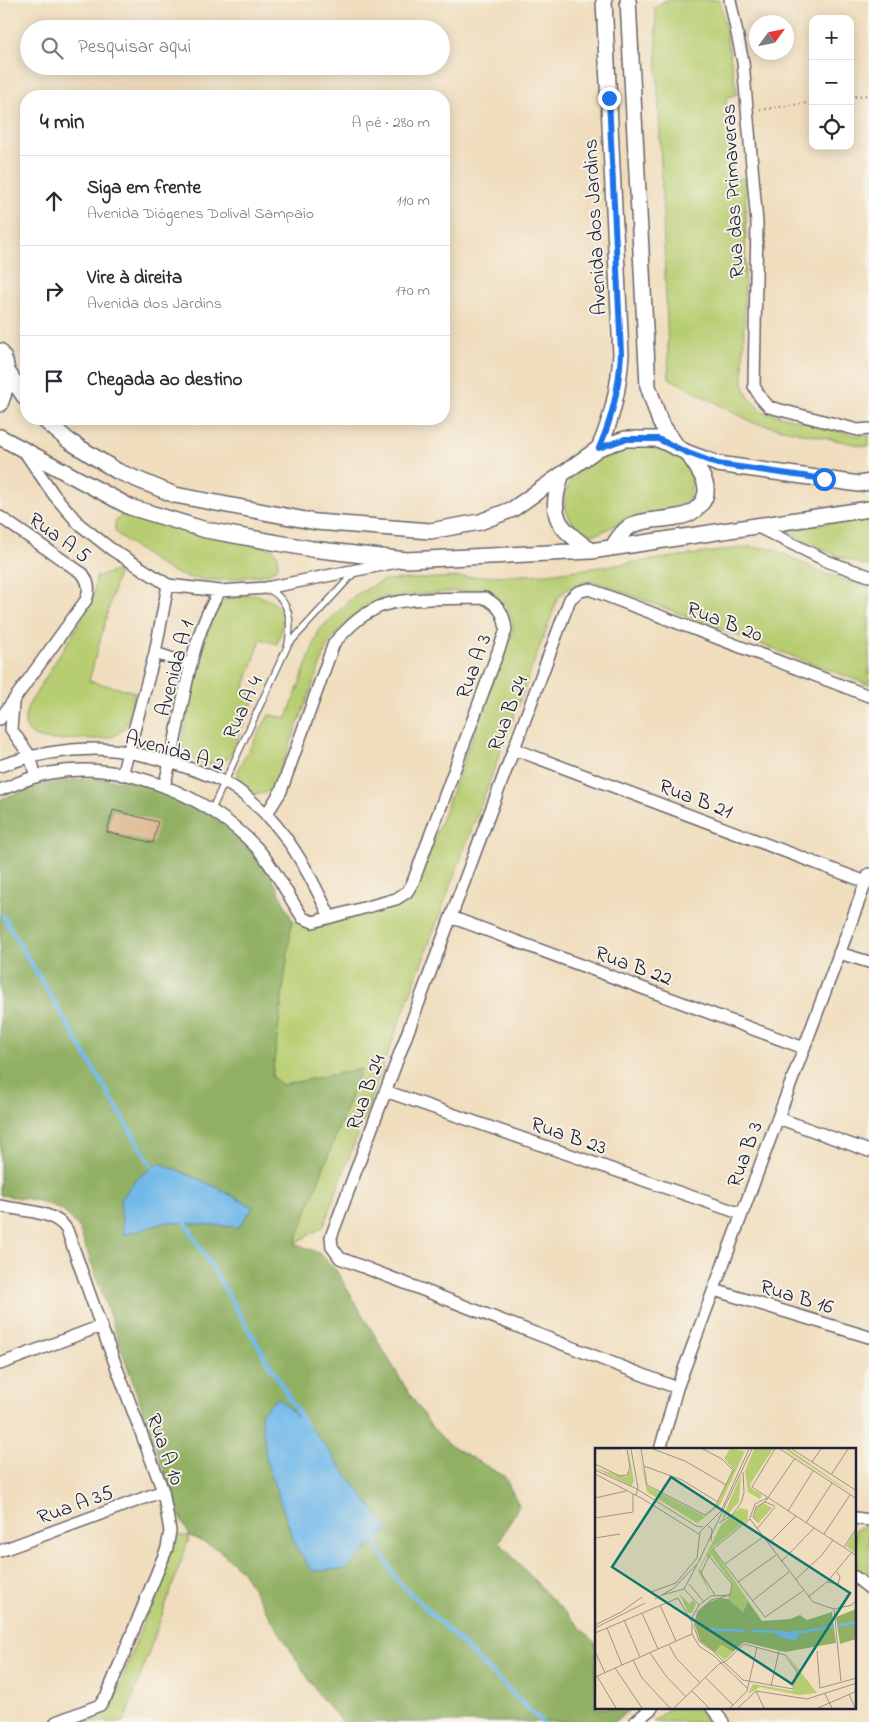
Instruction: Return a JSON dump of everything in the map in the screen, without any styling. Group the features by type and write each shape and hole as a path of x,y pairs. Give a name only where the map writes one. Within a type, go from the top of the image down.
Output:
{"street":[{"name":"Avenida dos Jardins","path":"599,448 611,421 619,388 621,354 604,0"},
{"path":"612,548 621,534 635,524 691,514 700,506 705,494 704,481 684,451 660,422 648,386 628,0"},
{"name":"Rua das Primaveras","path":"730,0 743,62 757,223 754,386 769,407 858,430 869,429"},
{"path":"0,351 7,371 20,390"},
{"path":"0,404 6,388 7,371"},
{"path":"50,425 69,441 117,471 175,495 316,522 430,531 480,522 513,509 599,448 625,439 658,439 718,464 859,484 869,482"},
{"path":"0,437 130,508 206,530 312,549 406,560 591,551 869,509"},
{"name":"Avenida A 1","path":"22,448 54,495 79,524 111,549 168,584 220,591 266,588 355,572 406,560"},
{"path":"560,476 554,498 556,515 564,530 591,551"},
{"name":"Rua A 5","path":"0,517 83,574 88,582 89,592 86,600 12,704"},
{"path":"756,526 829,562 869,576"},
{"name":"Avenida A 1","path":"122,775 155,653 168,584"},
{"name":"Rua B 20","path":"570,599 578,592 590,589 869,696"},
{"name":"Avenida A 1","path":"164,786 191,665 211,604 220,591"},
{"name":"Rua A 3","path":"266,815 281,791 334,644 352,624 376,608 403,602 485,598 497,604 504,616 506,630 413,882 407,892 396,899 330,917"},
{"name":"Rua B 24","path":"570,599 331,1237 332,1247 340,1258 678,1388"},
{"path":"155,653 191,665"},
{"path":"0,719 12,704"},
{"path":"12,704 11,729 30,756 36,777"},
{"name":"Avenida A 2","path":"0,766 30,756 98,749 128,753 170,763 225,782 266,815 285,838 306,869 330,917 314,922 303,918 278,875 258,849 238,830 212,809 164,786 122,775 85,770 52,773 0,790"},
{"name":"Rua B 21","path":"514,749 867,878"},
{"name":"Rua B 3","path":"661,1448 678,1388 867,878"},
{"name":"Rua B 22","path":"451,917 804,1048"},
{"path":"839,953 869,962"},
{"name":"Rua B 23","path":"385,1091 742,1214"},
{"path":"778,1118 869,1151"},
{"name":"Rua A 10","path":"0,1206 55,1217 63,1222 68,1230 100,1326 163,1492 170,1531 167,1548 107,1695 100,1705 56,1722"},
{"name":"Rua B 16","path":"714,1290 869,1337"},
{"path":"0,1364 100,1326"},
{"name":"Rua A 35","path":"0,1551 163,1492"},
{"path":"856,1518 869,1520"},
{"path":"856,1578 869,1588"},
{"path":"635,1722 650,1710"},
{"path":"714,1710 723,1722"}],"lane":[{"name":"Rua A 4","path":"288,645 355,572"},
{"name":"Rua A 4","path":"212,809 288,645 291,628 287,608 278,596 266,588"}],"path":[{"path":"854,97 869,95"},
{"path":"747,111 809,103"}],"green space":[{"path":"665,0 720,0 737,94 726,98 734,179 745,178 743,382 746,392 754,403 765,412 858,436 869,435 869,447 754,423 669,378 655,8"},
{"path":"623,445 658,449 680,459 687,467 691,477 689,498 680,509 675,511 624,521 597,534 586,533 575,525 567,511 565,502 569,484 579,468 586,462"},
{"path":"127,513 273,549 278,556 278,566 272,572 224,580 189,578 162,566 116,533 116,520"},
{"path":"869,517 869,567 838,556 785,530"},
{"path":"749,547 774,549 818,571 869,588 869,685 596,582 585,582 575,585 562,594 558,598 323,1227 295,1243 361,1069 282,1085 272,1077 292,920 319,927 397,903 416,888 513,629 511,615 505,604 496,595 483,589 377,598 348,620 329,642 274,787 265,793 254,794 241,785 238,769 269,715 287,718 319,630 354,596 384,580 547,574"},
{"path":"119,570 89,681 135,692 126,724 116,735 106,738 49,740 31,734 26,728 25,719 28,706 93,601 96,577"},
{"path":"254,594 272,602 281,611 282,625 277,644 261,639 243,691 256,694 230,757 216,763 202,763 190,757 181,744 211,615 224,600"},
{"path":"96,778 138,783 159,789 211,814 254,853 276,885 292,920 272,1077 282,1085 361,1069 295,1243 319,1253 336,1270 430,1425 451,1446 504,1476 519,1505 499,1542 595,1642 595,1710 629,1710 615,1722 342,1722 318,1694 241,1570 219,1550 190,1536 182,1522 79,1228 71,1218 54,1206 44,1202 0,1195 0,800 35,787","holes":["160,1163 214,1186 253,1207 239,1227 167,1222 124,1234"]},
{"path":"869,1524 869,1581 856,1570 856,1530"},
{"path":"175,1536 190,1536 124,1722 81,1722 106,1712 114,1702"},
{"path":"667,1710 699,1710 711,1722 652,1722"}],"water":[{"path":"160,1163 214,1186 253,1207 239,1227 167,1222 124,1235 120,1201 136,1179"},
{"path":"278,1398 316,1434 388,1529 347,1569 312,1571 296,1547 267,1463 261,1413"}],"building":[{"path":"113,810 158,822 153,843 107,832"}],"waterway":[{"path":"3,916 155,1172"},
{"path":"184,1220 307,1428"},
{"path":"373,1538 397,1580 542,1722"}],"route":[{"path":"609,98 621,354 619,388 611,421 599,448 625,439 658,439 718,464 824,479"}]}
